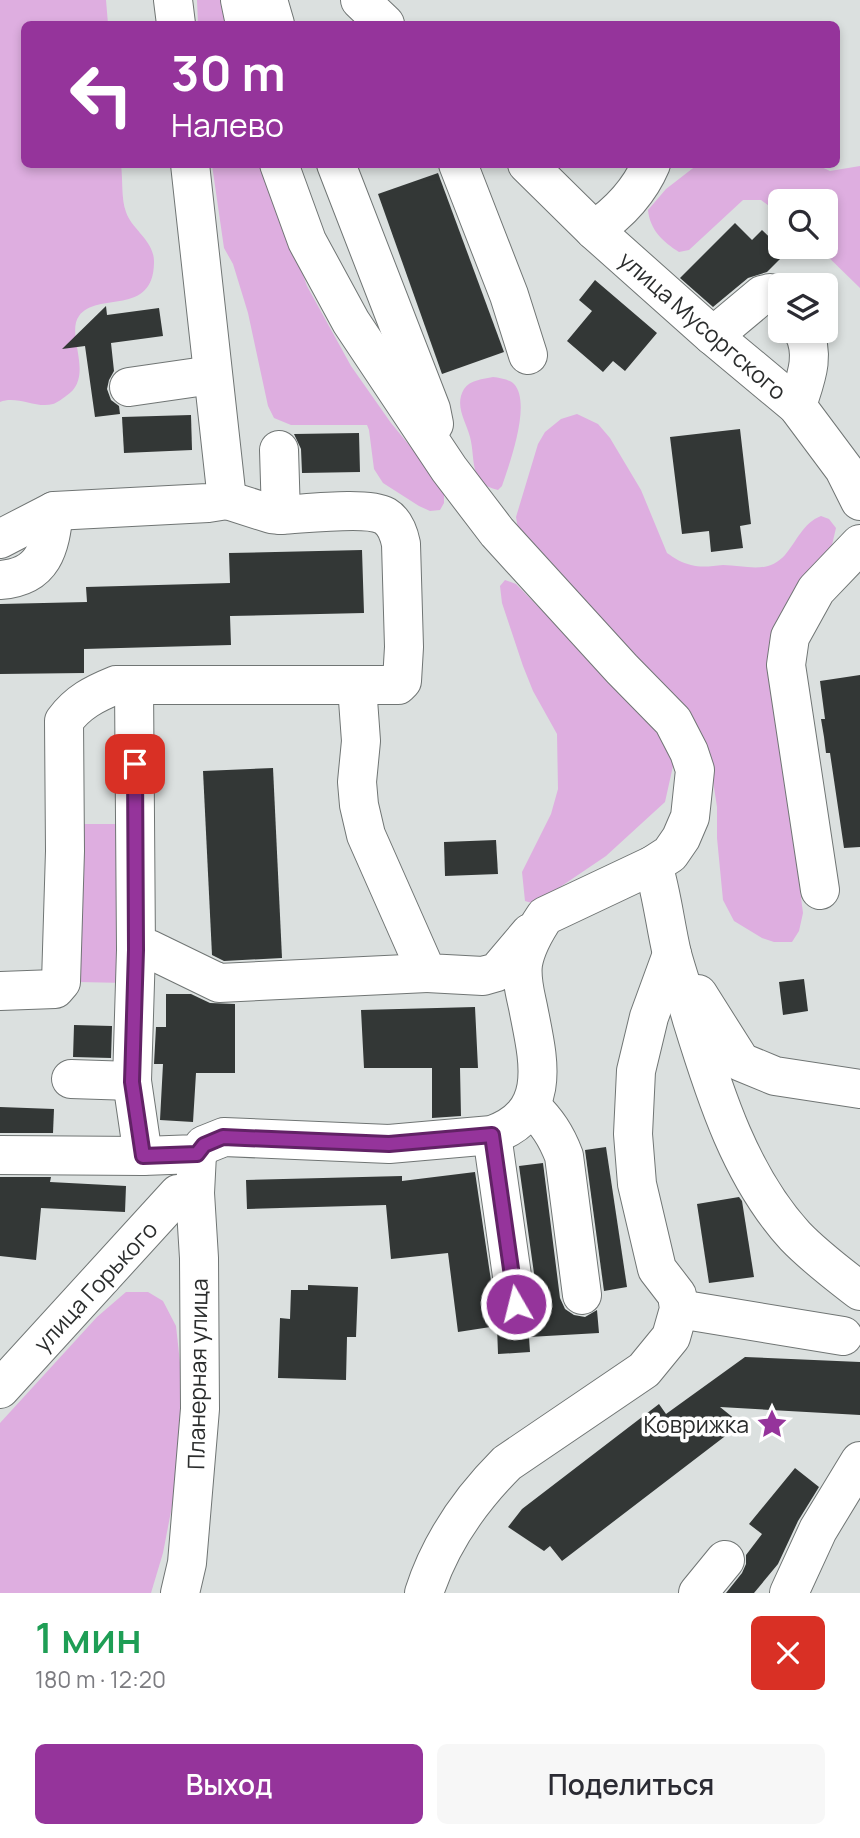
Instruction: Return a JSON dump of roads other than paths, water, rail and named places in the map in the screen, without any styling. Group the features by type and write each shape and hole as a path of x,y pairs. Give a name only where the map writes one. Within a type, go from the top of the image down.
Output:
{"street":[{"path":"173,0 176,21"},
{"path":"240,0 244,21"},
{"path":"268,0 274,21"},
{"path":"360,0 382,21"},
{"path":"190,168 227,500"},
{"path":"136,950 149,949 219,983 427,973 483,976 497,972 545,916 653,865 670,853 681,838 690,817 695,770 673,721 497,531 449,469 351,322 307,241 280,168"},
{"path":"338,168 431,409 436,448"},
{"path":"460,168 509,295 528,355"},
{"name":"улица Мусоргского","path":"531,168 594,230 713,336 797,406 844,469 860,501"},
{"path":"594,230 612,218 643,183 649,168"},
{"path":"713,336 762,295 768,294"},
{"path":"797,406 809,369 809,343"},
{"path":"129,387 212,375"},
{"path":"279,450 281,515"},
{"path":"0,539 54,510 227,500 271,514 368,511 385,516 399,534 404,675 398,685 116,685 94,694 75,707 64,720 65,851 61,982 55,989 0,991"},
{"path":"0,580 24,576 34,570 51,542 54,510"},
{"path":"820,890 786,665 790,637 816,590 860,544"},
{"path":"134,685 136,950 132,1082 143,1156"},
{"path":"357,686 360,741 357,782 363,825 427,973"},
{"path":"653,865 673,954 709,1075 743,1156 767,1197 795,1235 860,1291"},
{"path":"0,1155 197,1154 204,1145 223,1137 389,1144 492,1135 518,1123 531,1107 537,1090 534,1038 523,984 523,966 528,943 545,916"},
{"path":"673,954 741,1062 775,1076 860,1089"},
{"path":"424,1593 461,1515 492,1478 507,1464 644,1370 671,1337 680,1309 677,1295 657,1269 637,1184 633,1134 636,1071 649,1017 673,954"},
{"path":"71,1079 132,1082"},
{"path":"531,1107 547,1121 564,1156 582,1296"},
{"path":"492,1135 516,1304"},
{"name":"Планерная улица","path":"180,1593 187,1563 200,1409 199,1258 195,1193 197,1154"},
{"name":"улица Горького","path":"0,1390 178,1194 195,1193"},
{"path":"680,1309 843,1336"},
{"path":"789,1593 818,1530 860,1461"},
{"path":"698,1593 724,1560"}],"place":[{"name":"Коврижка","path":"772,1424"}]}
